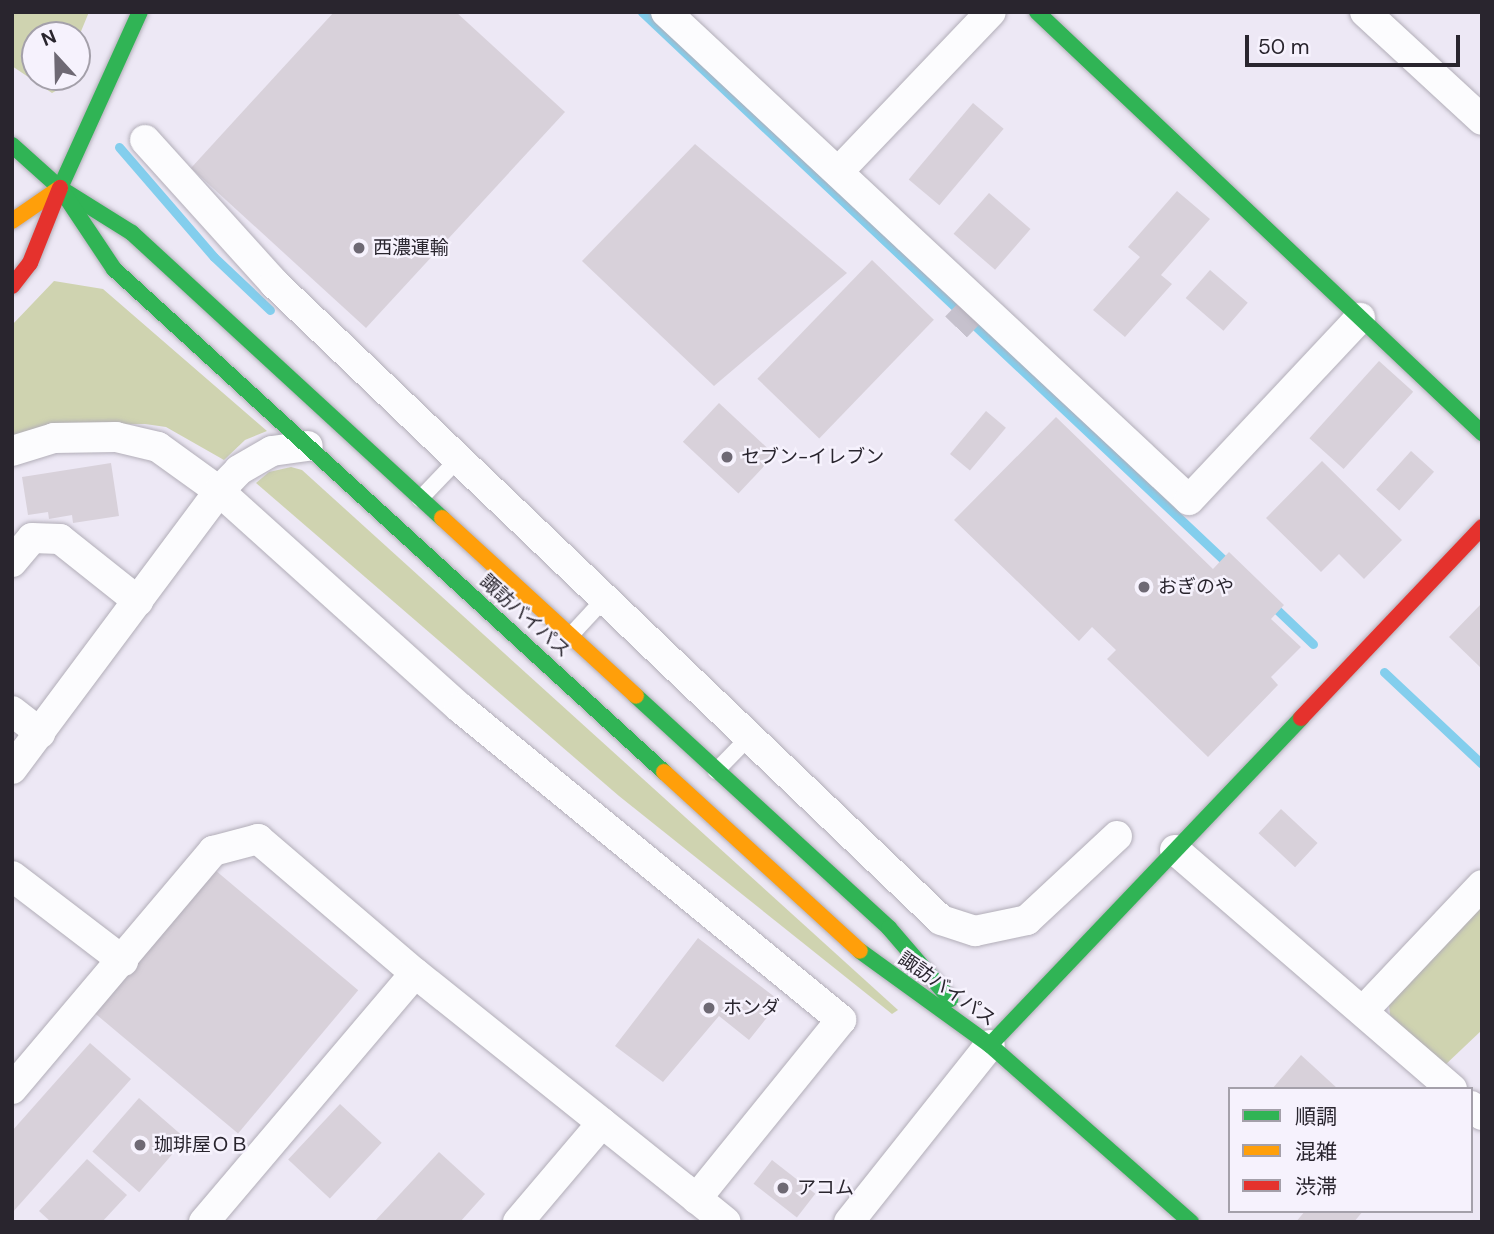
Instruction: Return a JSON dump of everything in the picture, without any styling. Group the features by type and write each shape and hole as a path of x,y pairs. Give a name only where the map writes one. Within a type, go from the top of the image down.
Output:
{"main road":[{"path":"12,286 30,263 60,188 140,12"},
{"path":"1037,12 1482,433"},
{"name":"諏訪バイパス","path":"12,145 60,188 132,233 889,928 990,1045"},
{"path":"12,221 60,188"},
{"name":"諏訪バイパス","path":"60,188 114,269 865,956 990,1045 1191,1222"},
{"path":"990,1045 1482,527"}],"street":[{"path":"666,12 1189,500 1360,318"},
{"path":"838,172 991,12"},
{"path":"1365,12 1482,120"},
{"path":"145,139 274,283 462,454 753,734 940,920 975,931 1027,920 1117,835"},
{"path":"12,451 54,439 116,437 158,447 219,491 459,707 841,1020 696,1199"},
{"path":"12,769 219,491 239,470 272,452 308,446"},
{"path":"12,562 32,538 60,539 138,601"},
{"path":"12,711 40,733"},
{"path":"12,1089 123,961 213,851 258,839 415,973 726,1222"},
{"path":"1175,850 1450,1087"},
{"path":"12,876 123,961"},
{"path":"1363,1011 1482,885"},
{"path":"204,1222 415,973"},
{"path":"849,1222 990,1045"},
{"path":"518,1222 602,1124"}],"lane":[{"path":"420,499 462,454"},
{"path":"570,636 609,595"},
{"path":"716,771 753,734"}],"green space":[{"path":"12,12 89,12 85,21 21,21 21,72 12,66"},
{"path":"54,281 103,289 267,431 245,440 224,460 166,427 145,424 79,425 12,436 12,325"},
{"path":"291,467 302,470 898,1010 892,1014 619,796 256,483 269,472"},
{"path":"1482,906 1482,1030 1444,1066 1390,1015 1389,1004"}],"building":[{"name":"西濃運輸","path":"334,12 456,12 565,112 366,328 191,168"},
{"path":"973,103 1004,129 939,205 909,180"},
{"path":"695,144 847,273 714,386 582,261"},
{"path":"1177,191 1210,219 1161,275 1172,284 1125,337 1093,310 1140,257 1128,247"},
{"path":"989,193 1031,229 995,270 954,234"},
{"path":"872,260 934,320 819,438 757,379"},
{"path":"1210,270 1248,303 1223,331 1186,298"},
{"path":"1379,361 1413,392 1344,469 1309,438"},
{"path":"719,403 775,455 738,494 683,442"},
{"path":"986,411 1006,428 970,471 950,454"},
{"name":"おぎのや","path":"1056,417 1213,569 1229,552 1284,605 1271,619 1301,647 1271,677 1278,685 1208,757 1107,659 1116,650 1092,627 1079,641 954,520"},
{"path":"1411,451 1434,472 1399,510 1376,490"},
{"path":"1322,461 1402,540 1364,579 1339,554 1321,572 1266,518"},
{"path":"111,463 119,516 73,523 72,515 49,519 48,512 28,515 22,477"},
{"path":"1482,603 1482,669 1449,637"},
{"path":"1281,809 1318,843 1295,867 1258,833"},
{"path":"215,870 358,990 238,1133 95,1013"},
{"name":"ホンダ","path":"698,938 780,1001 749,1040 719,1016 663,1082 615,1046"},
{"path":"90,1043 131,1079 12,1213 12,1131"},
{"path":"1301,1055 1336,1087 1274,1087"},
{"name":"珈琲屋ＯＢ","path":"139,1098 186,1139 139,1192 92,1152"},
{"path":"340,1104 382,1143 330,1198 288,1160"},
{"path":"439,1152 485,1194 460,1222 374,1222"},
{"path":"87,1159 127,1195 102,1222 51,1222 39,1211"},
{"name":"アコム","path":"772,1160 815,1194 797,1218 754,1184"},
{"path":"1303,1213 1361,1213 1354,1222 1296,1222"}],"waterway":[{"path":"642,12 1230,566"},
{"path":"119,147 214,257 270,310"},
{"path":"1271,604 1313,644"},
{"path":"1384,672 1482,764"}],"tunnel":[{"path":"956,327 978,304"}],"traffic: fast":[{"path":"60,188 140,12"},
{"path":"1037,12 1482,433"},
{"path":"12,145 60,188 132,233 442,518"},
{"path":"60,188 114,269 664,772"},
{"path":"636,696 889,928 950,999"},
{"path":"990,1045 1301,718"},
{"path":"860,951 990,1045 1191,1222"}],"traffic: slow":[{"path":"12,221 60,188"},
{"path":"442,518 636,696"},
{"path":"664,772 860,951"}],"traffic: jam":[{"path":"12,286 30,263 60,188"},
{"path":"1301,718 1482,527"}],"place":[{"name":"西濃運輸","path":"359,248"},
{"name":"セブン-イレブン","path":"727,457"},
{"name":"おぎのや","path":"1144,587"},
{"name":"ホンダ","path":"709,1008"},
{"name":"珈琲屋ＯＢ","path":"140,1145"},
{"name":"アコム","path":"783,1188"}]}
